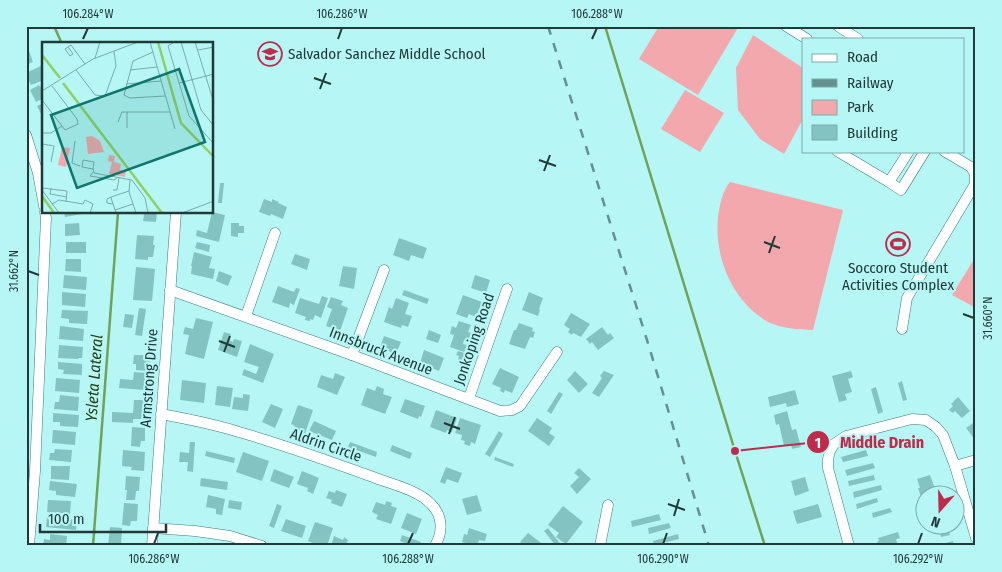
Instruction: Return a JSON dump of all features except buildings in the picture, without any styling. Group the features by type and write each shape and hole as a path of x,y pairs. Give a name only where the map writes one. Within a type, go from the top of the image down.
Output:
{"street":[{"path":"786,26 805,38"},
{"path":"838,26 856,38"},
{"path":"26,135 38,173 42,195"},
{"path":"839,152 901,190 924,152"},
{"path":"889,182 907,152"},
{"path":"902,330 907,298 975,184 975,174 971,167 946,152"},
{"path":"30,546 31,471 45,214"},
{"name":"Armstrong Drive","path":"152,546 176,214"},
{"path":"246,316 275,233"},
{"path":"352,355 384,270"},
{"name":"Jonkoping Road","path":"469,398 507,289"},
{"name":"Innsbruck Avenue","path":"170,290 246,316 500,411 516,409 524,401 556,352"},
{"name":"Aldrin Circle","path":"161,414 207,423 239,432 348,468 421,496 432,504 440,516 441,529 435,546"},
{"path":"849,546 828,468 830,451 834,444 846,436 912,419 926,420 943,435 955,466 976,538"},
{"path":"955,466 976,460"},
{"path":"600,546 608,505"},
{"path":"153,528 230,536 262,546"}],"green space":[{"path":"659,26 739,26 698,95 639,59"},
{"path":"753,35 802,67 802,121 784,154 760,139 738,110 736,68"},
{"path":"685,90 724,113 700,152 661,129"},
{"path":"730,182 843,210 813,330 784,327 768,322 755,313 735,290 723,262 718,232 718,217 721,203"},
{"path":"976,256 976,308 952,295"}],"waterway":[{"name":"Ysleta Lateral","path":"54,26 61,42"},
{"path":"605,26 765,546"},
{"name":"Ysleta Lateral","path":"93,546 118,214"}],"railway":[{"path":"548,26 647,340 709,546"}],"place":[{"name":"Salvador Sanchez Middle School","path":"270,54"},
{"name":"Soccoro Student Activities Complex","path":"898,244"},
{"name":"Middle Drain","path":"735,451"}]}
